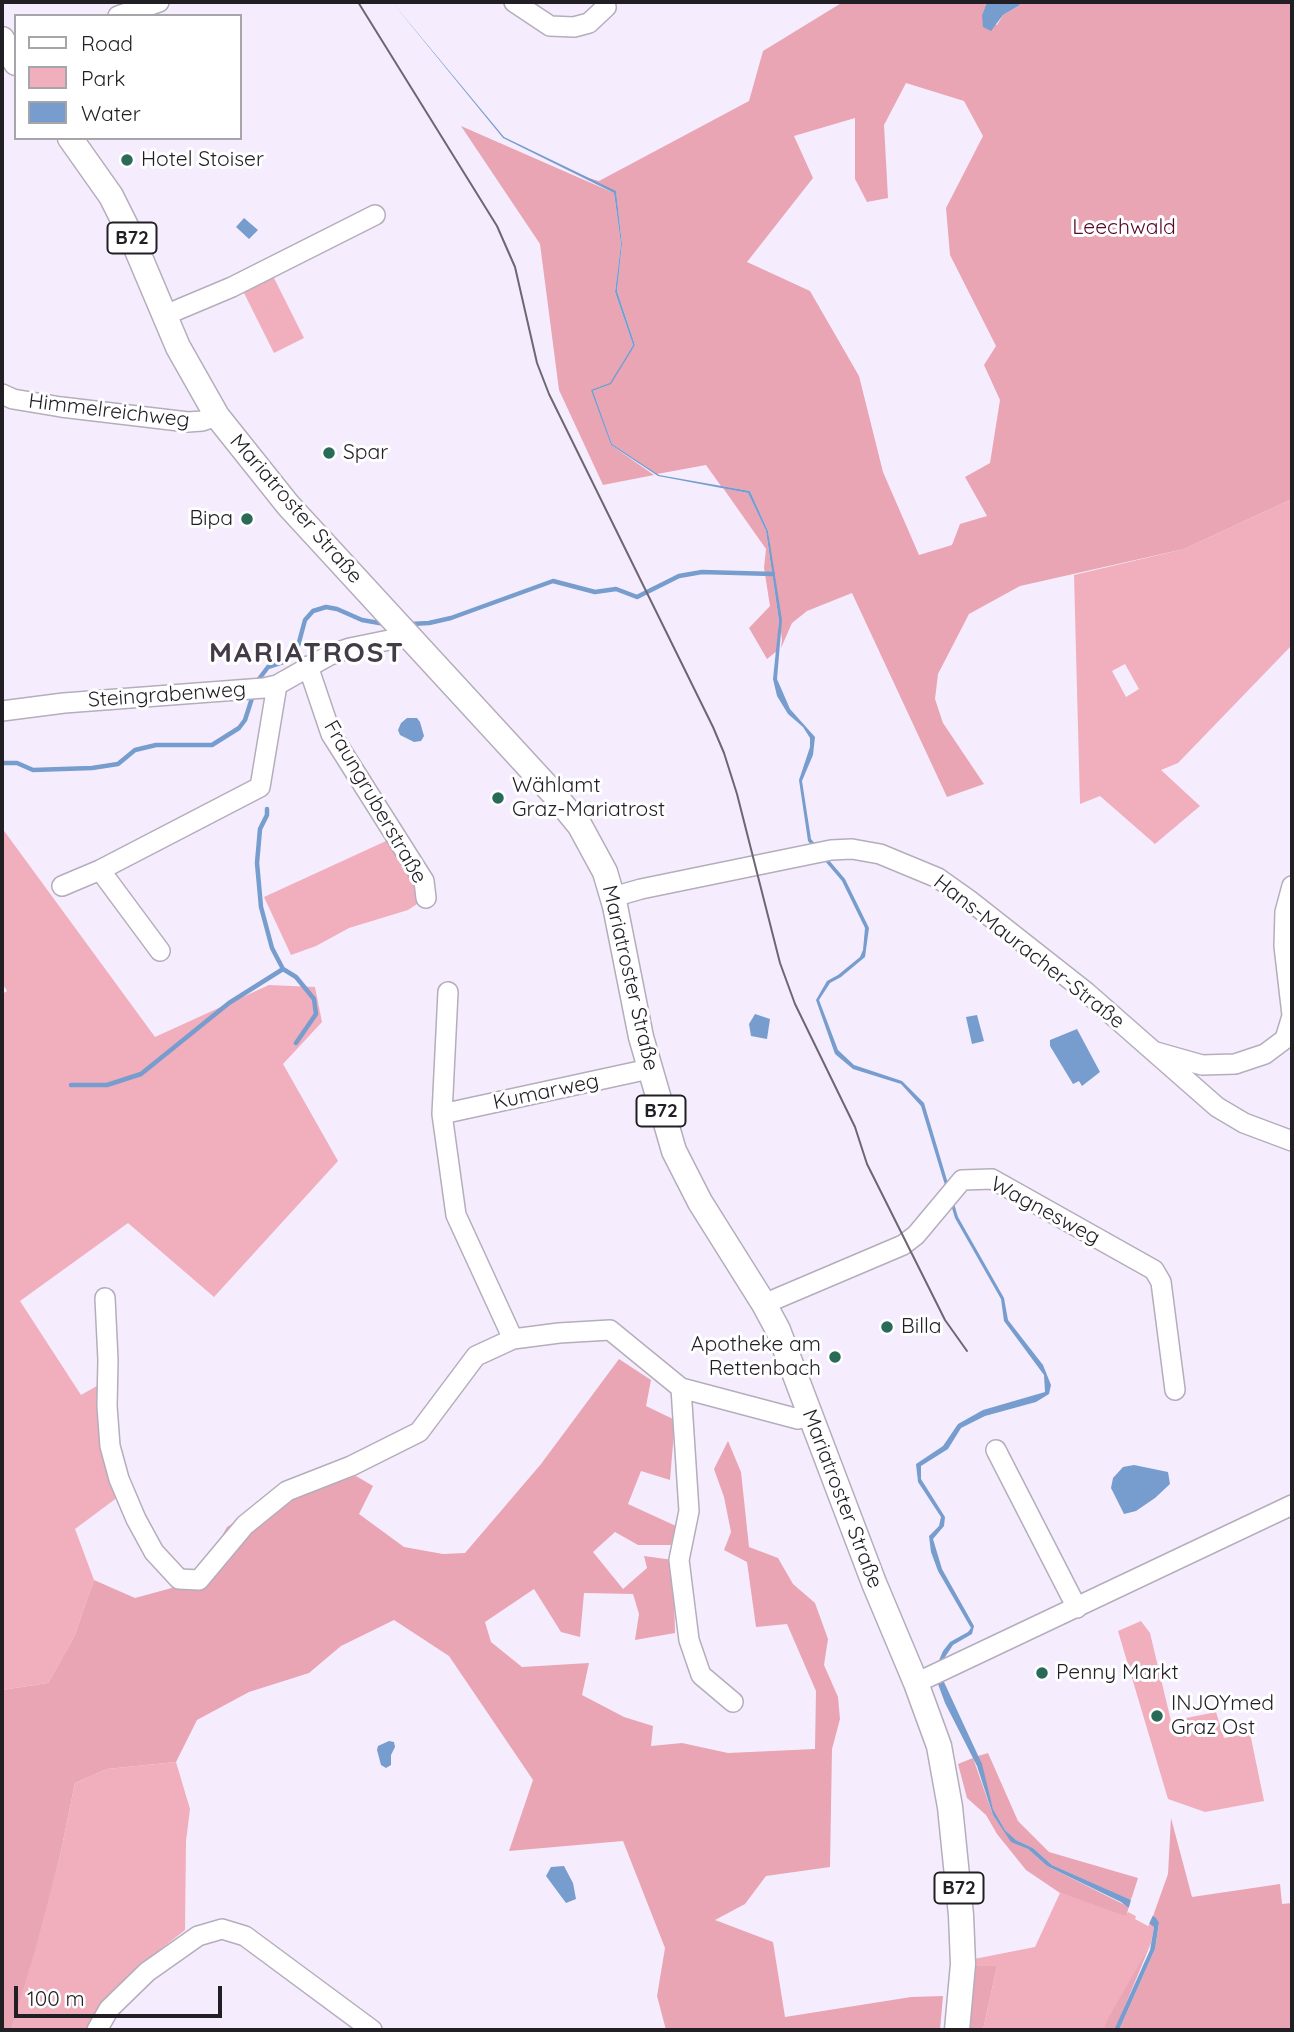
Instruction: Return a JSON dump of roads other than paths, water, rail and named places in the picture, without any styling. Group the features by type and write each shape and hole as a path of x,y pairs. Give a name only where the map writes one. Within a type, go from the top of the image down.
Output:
{"main road":[{"name":"Mariatroster Straße","path":"71,140 111,196 131,236 163,316 217,416 288,505 566,808 595,851 605,872 613,897 649,1069 665,1125 685,1177 778,1330 873,1583 924,1679 942,1758 957,1864 963,1952 957,2030"}],"street":[{"path":"124,14 159,2"},
{"path":"514,2 551,26 574,27 589,23 606,6 604,2"},
{"path":"163,316 232,286 375,215"},
{"name":"Himmelreichweg","path":"2,394 13,399 61,407 188,422 217,416"},
{"name":"Steingrabenweg","path":"2,711 64,702 262,687 349,649 399,639 397,624"},
{"name":"Fraungruberstraße","path":"309,666 331,734 424,881 426,898"},
{"path":"62,886 100,870 260,787 262,687"},
{"name":"Hans-Mauracher-Straße","path":"613,897 831,850 852,849 880,855 938,878 1086,992 1217,1107 1244,1123 1292,1141"},
{"path":"100,870 160,951"},
{"path":"1152,1051 1202,1065 1235,1064 1265,1054 1285,1039 1292,1016 1284,946 1285,912 1292,886"},
{"path":"448,992 442,1114 456,1215 513,1339"},
{"name":"Kumarweg","path":"442,1114 649,1069"},
{"name":"Wagnesweg","path":"764,1304 903,1245 915,1235 959,1183 969,1178 992,1179 1154,1270 1161,1282 1175,1390"},
{"path":"105,1298 110,1447 119,1479 136,1519 154,1552 179,1579 199,1580 245,1525 287,1492 351,1466 419,1432 476,1356 513,1339 610,1330 681,1388 800,1420 811,1416"},
{"path":"681,1388 690,1510 679,1560 689,1640 701,1675 733,1702"},
{"path":"996,1450 1077,1608"},
{"path":"924,1679 1292,1505"},
{"path":"97,2030 109,2010 147,1972 198,1936 222,1929 245,1936 372,2030"}],"water":[{"path":"392,2 504,137 616,191 622,244 617,291 635,345 611,384 593,391 612,444 659,475 750,491 768,531 782,620 777,679 790,709 815,737 813,755 802,781 811,839 845,879 869,928 865,957 830,983 819,1000 838,1050 854,1065 902,1081 924,1103 958,1217 1004,1298 1008,1320 1043,1365 1051,1385 1049,1394 1036,1402 985,1416 961,1428 948,1449 921,1466 921,1479 945,1517 944,1526 933,1539 942,1569 974,1626 972,1634 953,1645 945,1657 944,1682 982,1764 993,1809 1005,1830 1016,1840 1033,1848 1052,1865 1129,1899 1159,1923 1155,1949 1119,2030 1115,2028 1150,1950 1154,1927 1121,1902 1047,1866 1028,1849 1011,1842 993,1815 977,1766 938,1684 937,1665 943,1651 950,1642 971,1628 938,1571 931,1552 929,1536 939,1526 941,1517 918,1482 916,1464 943,1446 958,1424 983,1410 1045,1392 1044,1375 1004,1321 1001,1299 955,1218 921,1106 901,1084 853,1069 835,1054 816,1000 827,981 860,957 865,928 842,881 808,841 799,780 810,747 810,738 803,727 788,714 777,696 773,679 779,621 766,531 748,493 658,476 611,445 591,390 610,383 633,345 615,292 621,244 614,193 503,138"},
{"path":"987,2 1019,2 1020,5 1003,15 991,31 983,27 982,15"},
{"path":"244,218 258,230 249,239 236,227"},
{"path":"407,718 417,718 420,722 424,736 421,741 414,742 400,735 398,730"},
{"path":"755,1014 770,1019 767,1039 751,1036 749,1024"},
{"path":"977,1015 984,1041 972,1044 966,1017"},
{"path":"1077,1029 1100,1072 1082,1086 1079,1081 1073,1084 1050,1046 1050,1040"},
{"path":"1134,1465 1168,1472 1170,1484 1136,1511 1124,1514 1111,1488 1113,1478 1123,1467"},
{"path":"389,1741 394,1742 395,1747 391,1755 391,1765 386,1768 381,1765 377,1750 378,1746"},
{"path":"564,1866 573,1883 576,1899 566,1903 546,1876 551,1867"}],"waterway":[{"path":"411,624 451,618 553,581 595,592 616,589 637,597 679,576 702,572 773,574"},
{"path":"256,683 268,667 283,662 292,655 298,646 305,620 313,611 326,607 362,620 385,624"},
{"path":"2,763 17,763 33,770 92,768 118,764 135,750 156,745 212,745 239,728 245,720 253,695"},
{"path":"71,1085 107,1085 141,1074 229,1003 283,969 272,948 261,907 257,863 260,829 267,809"},
{"path":"283,969 296,977 314,999 316,1014 296,1043"}],"tram line":[{"path":"358,2 497,226 515,267 537,363 549,394 724,753 780,963 795,1004 855,1127 867,1164 945,1320 967,1351"}],"place":[{"name":"Hotel Stoiser","path":"127,160"},
{"name":"Spar","path":"329,453"},
{"name":"Bipa","path":"247,519"},
{"name":"Wählamt Graz-Mariatrost","path":"498,798"},
{"name":"Billa","path":"887,1327"},
{"name":"Apotheke am Rettenbach","path":"835,1357"},
{"name":"Penny Markt","path":"1042,1673"},
{"name":"INJOYmed Graz Ost","path":"1157,1716"}],"district":[{"name":"MARIATROST","path":"307,654"}],"park label":[{"name":"Leechwald","path":"1124,228"}]}
